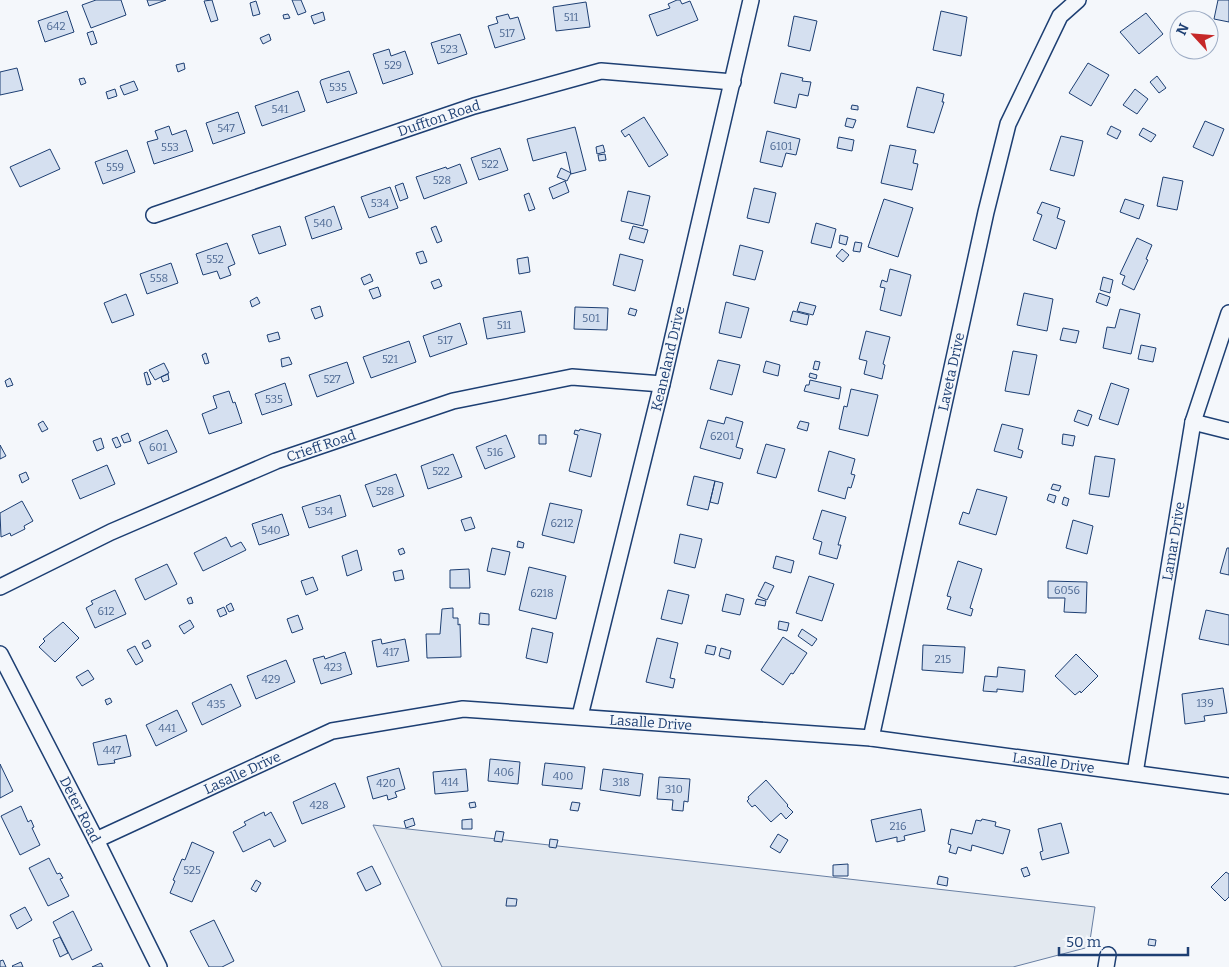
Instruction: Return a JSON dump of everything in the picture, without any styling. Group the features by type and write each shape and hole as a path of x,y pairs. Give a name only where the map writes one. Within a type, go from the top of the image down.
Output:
{"street":[{"name":"Keaneland Drive","path":"580,716 662,384 751,0"},
{"name":"Laveta Drive","path":"871,738 986,212 1008,124 1060,16 1078,0"},
{"name":"Duffton Road","path":"154,215 474,106 601,71 733,82"},
{"name":"Lamar Drive","path":"1135,773 1193,422 1229,313"},
{"name":"Crieff Road","path":"0,588 112,532 276,461 453,401 572,377 662,384"},
{"path":"1193,422 1229,431"},
{"name":"Deter Road","path":"0,654 159,967"},
{"name":"Lasalle Drive","path":"96,840 332,731 463,709 871,738 1229,786"}],"shaded area":[{"path":"373,825 1095,907 1089,947 1013,967 442,967"}],"building":[{"path":"96,0 121,0 126,15 91,28 82,5"},
{"path":"147,0 166,0 149,6"},
{"path":"212,0 218,20 211,22 204,1"},
{"path":"292,0 301,0 306,12 298,15"},
{"path":"680,0 682,4 690,1 698,20 657,36 649,15 670,8 668,4"},
{"path":"1218,0 1229,0 1229,22 1219,20 1219,10 1216,10"},
{"path":"256,1 260,14 253,16 250,3"},
{"path":"586,2 590,27 556,31 553,7"},
{"path":"67,11 74,32 45,42 38,21"},
{"path":"941,11 967,17 961,56 933,50"},
{"path":"323,12 325,20 314,24 311,16"},
{"path":"1146,13 1163,34 1139,54 1120,32"},
{"path":"288,14 290,18 284,19 283,15"},
{"path":"508,14 510,19 518,17 525,39 495,48 488,26 498,23 496,17"},
{"path":"794,16 817,21 810,51 788,46"},
{"path":"93,31 97,43 91,45 87,33"},
{"path":"269,34 271,40 263,44 260,38"},
{"path":"460,34 467,54 438,64 431,43"},
{"path":"389,49 391,56 405,51 413,74 383,84 373,54"},
{"path":"184,63 185,69 178,72 176,65"},
{"path":"1088,63 1109,75 1091,106 1069,93"},
{"path":"17,68 23,90 0,95 0,72"},
{"path":"349,71 357,93 327,103 321,80"},
{"path":"781,73 803,78 802,81 811,82 808,96 799,94 796,108 774,103"},
{"path":"1157,76 1166,88 1159,93 1150,82"},
{"path":"84,78 86,83 81,85 79,79"},
{"path":"134,81 138,90 124,95 120,86"},
{"path":"917,87 944,94 942,102 944,102 934,133 907,127"},
{"path":"115,89 117,96 108,99 106,92"},
{"path":"1135,89 1148,99 1137,114 1123,105"},
{"path":"298,91 305,111 262,126 255,106"},
{"path":"852,105 858,106 858,110 851,109"},
{"path":"238,112 245,133 213,144 206,123"},
{"path":"644,117 668,155 649,167 629,134 625,137 621,131"},
{"path":"847,118 856,120 853,128 845,126"},
{"path":"1205,121 1224,129 1213,156 1193,147"},
{"path":"169,126 172,135 186,130 193,151 154,164 147,142 158,139 155,131"},
{"path":"1111,126 1121,131 1117,139 1107,134"},
{"path":"575,127 586,170 571,174 566,152 533,161 527,139"},
{"path":"1143,128 1156,135 1151,142 1139,135"},
{"path":"767,131 800,139 796,155 786,153 782,167 760,162"},
{"path":"1061,136 1083,141 1074,176 1050,170"},
{"path":"839,137 854,140 852,151 837,148"},
{"path":"603,145 605,152 597,154 596,147"},
{"path":"890,145 916,150 913,163 918,164 912,190 881,183"},
{"path":"500,148 508,170 479,180 471,158"},
{"path":"50,149 60,169 20,187 10,167"},
{"path":"127,150 135,172 103,184 95,162"},
{"path":"605,154 606,160 599,161 598,155"},
{"path":"460,164 467,183 424,199 416,177"},
{"path":"561,168 571,173 567,181 557,177"},
{"path":"1163,177 1183,181 1177,210 1157,206"},
{"path":"565,181 569,192 553,199 549,188"},
{"path":"403,183 408,198 400,201 395,186"},
{"path":"390,187 398,208 369,218 361,197"},
{"path":"754,188 776,193 769,223 747,218"},
{"path":"628,191 650,196 643,226 621,221"},
{"path":"529,193 535,209 529,211 524,195"},
{"path":"884,199 913,208 898,257 868,247"},
{"path":"1125,199 1144,205 1139,219 1120,212"},
{"path":"1042,202 1060,208 1057,218 1065,221 1056,249 1033,240 1042,215 1037,213"},
{"path":"334,206 342,229 312,239 305,217"},
{"path":"816,223 836,229 831,248 811,243"},
{"path":"280,226 286,245 259,254 252,235"},
{"path":"436,226 442,241 437,243 431,228"},
{"path":"633,226 648,230 644,243 629,239"},
{"path":"840,235 848,237 846,245 839,243"},
{"path":"1137,238 1152,245 1146,259 1148,260 1134,290 1122,284 1125,276 1120,274"},
{"path":"855,242 862,243 860,252 853,251"},
{"path":"227,243 235,264 228,267 231,275 220,279 217,271 203,275 196,254"},
{"path":"740,245 763,251 755,280 733,275"},
{"path":"842,249 849,255 843,262 836,256"},
{"path":"423,251 427,262 420,264 416,253"},
{"path":"620,254 643,260 635,291 613,285"},
{"path":"528,257 530,272 519,274 517,259"},
{"path":"171,263 178,283 147,294 140,274"},
{"path":"890,269 911,275 901,316 880,310 885,288 880,287 882,280 887,282"},
{"path":"370,274 373,281 364,285 361,278"},
{"path":"1103,277 1113,280 1110,293 1100,290"},
{"path":"439,279 442,286 434,289 431,282"},
{"path":"378,287 381,296 373,299 369,290"},
{"path":"1024,293 1053,299 1047,331 1017,325"},
{"path":"1099,293 1110,297 1107,306 1096,302"},
{"path":"126,294 134,315 112,323 104,303"},
{"path":"257,297 260,303 252,307 250,301"},
{"path":"726,302 749,308 741,338 719,333"},
{"path":"800,302 816,306 813,315 797,311"},
{"path":"320,306 323,316 315,319 311,309"},
{"path":"575,307 608,308 607,330 574,329"},
{"path":"630,308 637,310 635,316 628,314"},
{"path":"1120,309 1140,314 1131,354 1103,348 1107,327 1115,328"},
{"path":"521,311 525,332 487,339 483,318"},
{"path":"793,311 809,315 807,325 790,321"},
{"path":"460,323 467,344 430,357 423,336"},
{"path":"1063,328 1079,331 1076,343 1060,340"},
{"path":"866,331 890,337 883,364 885,365 882,379 864,374 867,361 859,359"},
{"path":"278,332 280,339 269,342 267,335"},
{"path":"409,341 416,362 371,378 363,357"},
{"path":"1141,345 1156,348 1153,362 1138,359"},
{"path":"1013,351 1037,355 1029,395 1005,391"},
{"path":"206,353 209,363 205,364 202,355"},
{"path":"289,357 292,364 282,367 281,359"},
{"path":"718,360 740,365 732,395 710,389"},
{"path":"766,361 780,365 778,376 763,372"},
{"path":"815,361 820,362 818,370 813,369"},
{"path":"347,362 354,383 317,397 309,375"},
{"path":"164,363 169,373 155,380 149,370"},
{"path":"147,372 151,384 147,385 144,373"},
{"path":"810,373 817,375 816,379 809,377"},
{"path":"168,374 169,380 163,382 161,377"},
{"path":"10,378 13,385 7,387 5,381"},
{"path":"810,380 841,387 839,399 804,391 806,385 809,385"},
{"path":"285,383 292,405 262,415 255,394"},
{"path":"1111,383 1129,389 1118,425 1099,419"},
{"path":"851,389 878,395 868,436 839,429 844,406 847,407"},
{"path":"229,391 242,423 209,434 202,414 217,408 213,396"},
{"path":"1078,410 1092,415 1088,426 1074,421"},
{"path":"726,417 743,422 736,447 743,449 740,459 700,448 708,420 724,424"},
{"path":"43,421 48,429 42,432 38,424"},
{"path":"800,421 809,423 807,431 797,428"},
{"path":"1002,424 1023,429 1018,449 1023,451 1021,458 994,451"},
{"path":"580,429 601,434 591,477 569,471 578,435 574,434 575,430 579,431"},
{"path":"167,430 177,452 148,464 139,442"},
{"path":"128,433 131,441 124,443 121,436"},
{"path":"1063,434 1075,436 1073,446 1062,444"},
{"path":"506,435 515,457 485,469 476,447"},
{"path":"539,435 546,435 546,444 539,444"},
{"path":"117,437 121,446 116,448 112,439"},
{"path":"101,438 104,448 97,451 93,441"},
{"path":"766,444 785,449 776,478 757,473"},
{"path":"0,445 6,456 0,459"},
{"path":"829,451 855,459 851,474 855,475 851,488 848,487 845,499 818,491"},
{"path":"453,454 462,477 428,489 421,466"},
{"path":"1095,456 1115,459 1109,497 1089,494"},
{"path":"107,465 115,484 80,499 72,480"},
{"path":"26,472 29,479 22,483 19,475"},
{"path":"396,474 404,496 373,507 365,485"},
{"path":"694,476 715,481 708,510 687,505"},
{"path":"715,481 723,483 718,504 710,502"},
{"path":"1053,484 1061,486 1059,491 1051,489"},
{"path":"977,489 1007,497 996,535 959,524 963,512 969,514"},
{"path":"1049,494 1056,496 1054,503 1047,500"},
{"path":"340,495 346,516 309,528 302,507"},
{"path":"1064,497 1069,499 1067,506 1062,504"},
{"path":"22,501 33,521 24,526 25,529 11,536 10,533 1,537 0,513"},
{"path":"550,503 582,510 574,543 542,535"},
{"path":"822,510 846,517 838,545 841,545 837,559 819,554 822,542 813,539"},
{"path":"282,514 289,535 259,545 252,524"},
{"path":"471,517 475,528 465,531 461,520"},
{"path":"1073,520 1093,526 1087,554 1066,548"},
{"path":"680,534 702,539 695,568 674,563"},
{"path":"226,537 231,547 241,542 246,550 203,571 194,553"},
{"path":"518,541 524,543 523,548 517,547"},
{"path":"403,548 405,553 400,555 398,550"},
{"path":"492,548 510,552 505,575 487,571"},
{"path":"1227,548 1229,548 1229,575 1220,573"},
{"path":"357,550 362,570 347,576 342,556"},
{"path":"776,556 794,561 791,573 773,568"},
{"path":"958,561 982,569 970,608 973,609 971,616 947,609 951,597 947,596"},
{"path":"167,564 177,584 145,600 135,579"},
{"path":"529,567 566,576 556,619 519,610"},
{"path":"469,569 470,588 450,588 450,570"},
{"path":"402,570 404,579 395,581 393,572"},
{"path":"809,576 834,584 822,621 796,613"},
{"path":"313,577 318,590 306,595 301,581"},
{"path":"1048,581 1087,582 1086,613 1064,612 1065,598 1048,598"},
{"path":"765,582 774,586 767,600 758,596"},
{"path":"115,590 126,614 95,628 86,608 93,604 91,601"},
{"path":"668,590 689,595 682,624 661,619"},
{"path":"726,594 744,599 740,615 722,611"},
{"path":"191,597 193,603 189,604 187,599"},
{"path":"757,599 766,601 765,606 755,604"},
{"path":"231,603 234,610 229,612 226,606"},
{"path":"224,607 227,614 220,617 217,610"},
{"path":"453,608 453,618 458,618 458,625 460,624 461,657 427,658 426,634 440,634 442,609"},
{"path":"1206,610 1229,615 1229,645 1199,639"},
{"path":"480,613 489,614 489,625 479,624"},
{"path":"298,615 303,629 292,633 287,619"},
{"path":"190,620 194,627 184,634 179,626"},
{"path":"779,621 789,623 787,631 778,629"},
{"path":"63,622 79,638 55,662 39,647 45,641 43,639"},
{"path":"532,628 553,633 547,663 526,658"},
{"path":"802,629 817,639 812,646 798,636"},
{"path":"783,637 807,653 783,685 761,670"},
{"path":"657,638 678,643 670,678 675,679 673,688 646,682"},
{"path":"381,639 382,644 405,639 409,661 377,667 372,641"},
{"path":"148,640 151,646 145,649 142,643"},
{"path":"707,645 716,647 714,655 705,653"},
{"path":"923,645 965,647 963,673 922,670"},
{"path":"135,646 143,661 136,665 127,650"},
{"path":"721,648 731,651 729,659 719,656"},
{"path":"345,652 352,674 321,684 313,659 324,656 325,659"},
{"path":"1076,654 1098,676 1081,693 1080,691 1075,695 1055,676"},
{"path":"286,660 295,682 256,699 247,676"},
{"path":"998,667 1025,670 1023,692 997,689 997,692 983,691 985,676 997,677"},
{"path":"88,670 94,679 82,686 76,677"},
{"path":"231,684 241,706 202,725 192,703"},
{"path":"1223,688 1227,713 1204,716 1205,721 1185,724 1182,694"},
{"path":"110,698 112,702 107,705 105,700"},
{"path":"177,710 187,731 156,746 146,725"},
{"path":"126,735 131,756 114,760 115,763 98,765 93,743"},
{"path":"490,759 520,762 518,784 488,781"},
{"path":"545,763 585,767 582,789 542,785"},
{"path":"0,764 13,791 0,798"},
{"path":"399,768 405,789 395,792 397,797 388,800 387,795 373,799 367,777"},
{"path":"466,769 468,791 435,794 433,772"},
{"path":"603,769 643,774 640,796 600,790"},
{"path":"659,777 690,779 688,802 684,801 683,811 672,810 673,800 657,799"},
{"path":"766,780 793,812 786,819 781,813 771,822 755,805 752,807 747,801 748,797"},
{"path":"335,783 345,807 302,824 293,802"},
{"path":"475,802 476,807 470,808 469,803"},
{"path":"572,802 580,803 578,811 570,810"},
{"path":"21,806 28,822 31,820 34,827 32,828 40,845 20,855 1,816"},
{"path":"921,809 925,831 904,836 905,840 897,842 897,837 876,842 871,820"},
{"path":"264,812 265,816 271,812 286,841 274,847 270,839 243,852 233,832 246,825 244,822"},
{"path":"413,818 415,825 406,828 404,821"},
{"path":"472,819 472,829 462,829 462,820"},
{"path":"982,819 996,822 995,826 1010,830 1003,854 972,845 971,851 958,847 956,854 949,852 951,845 948,844 951,829 972,834 976,820 981,821"},
{"path":"1061,823 1069,853 1042,860 1040,852 1043,851 1038,829"},
{"path":"496,831 504,832 502,842 494,841"},
{"path":"778,834 788,840 780,853 770,847"},
{"path":"550,839 558,840 556,848 549,847"},
{"path":"192,842 214,852 192,902 170,893 182,859 185,860"},
{"path":"49,858 57,874 60,873 63,878 60,879 69,896 48,906 29,868"},
{"path":"848,864 848,876 833,876 833,865"},
{"path":"372,866 381,884 366,891 357,873"},
{"path":"1027,867 1030,875 1024,877 1021,869"},
{"path":"1226,872 1229,874 1229,897 1225,901 1211,887"},
{"path":"939,876 948,878 947,886 937,884"},
{"path":"256,880 261,883 256,892 251,889"},
{"path":"507,898 517,899 516,906 506,906"},
{"path":"25,907 32,920 17,929 10,915"},
{"path":"73,911 92,950 72,960 53,922"},
{"path":"214,920 234,961 222,967 209,967 190,931"},
{"path":"60,937 68,953 60,957 53,940"},
{"path":"1149,939 1156,940 1155,946 1148,945"},
{"path":"3,960 6,967 0,967 0,961"},
{"path":"21,962 23,967 12,966"},
{"path":"101,963 103,967 92,967"}]}
